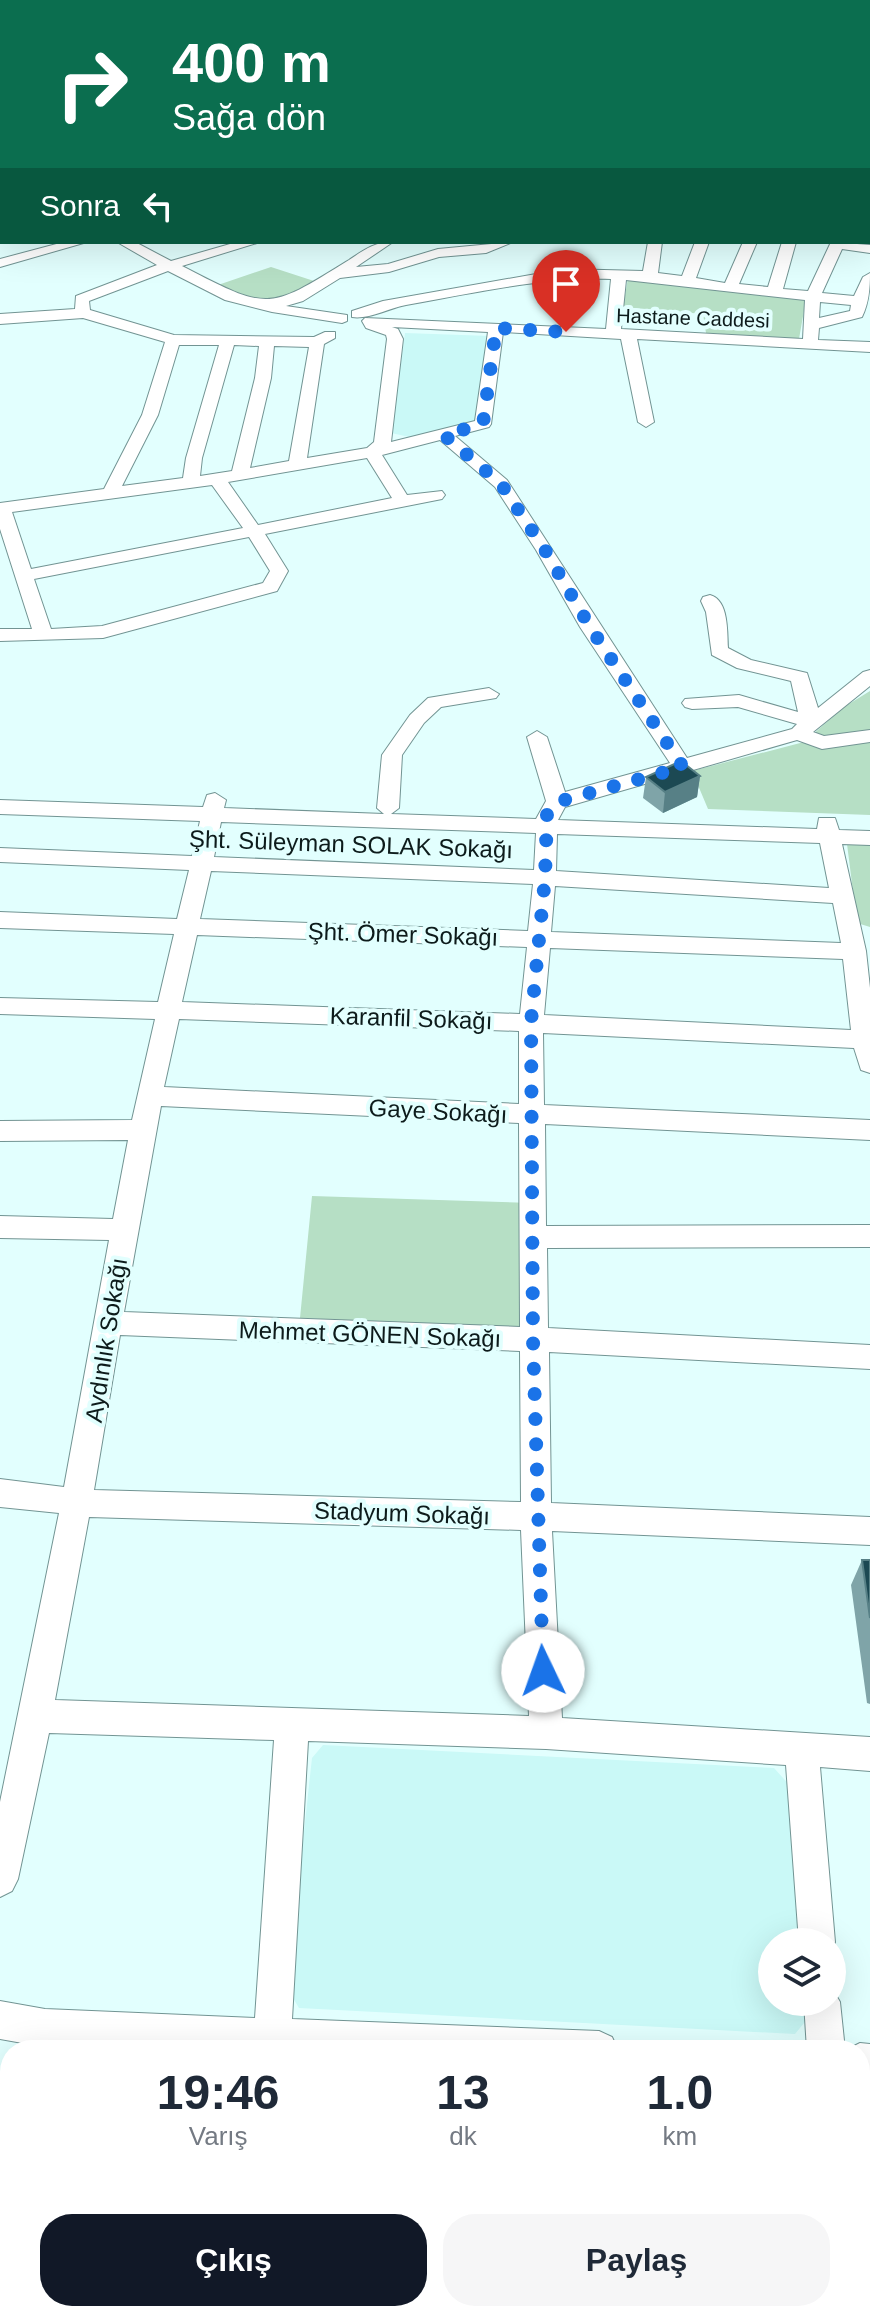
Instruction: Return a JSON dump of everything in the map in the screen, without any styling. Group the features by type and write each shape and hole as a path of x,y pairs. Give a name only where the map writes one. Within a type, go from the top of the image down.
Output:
{"street":[{"path":"0,263 72,244"},
{"name":"Hastane Caddesi","path":"128,244 206,287 263,306 358,321 870,347"},
{"path":"83,313 81,299 166,265 245,244"},
{"path":"263,306 284,304 298,298 382,244"},
{"path":"426,244 497,259"},
{"path":"334,274 389,268 438,253 486,249 500,244"},
{"path":"650,276 655,244"},
{"path":"688,280 701,244"},
{"path":"730,288 749,244"},
{"path":"774,293 788,244"},
{"path":"810,343 813,297 838,244"},
{"path":"843,244 870,249"},
{"path":"526,265 564,273"},
{"path":"0,319 83,313 173,340 317,342 383,305 564,273 619,273 688,280 813,297 862,310"},
{"path":"619,273 620,335 646,422"},
{"path":"862,310 870,277"},
{"path":"810,325 862,310"},
{"path":"358,321 393,332 395,339 385,434 382,444 372,452"},
{"path":"43,635 1,508 217,479 372,452 483,424 496,328"},
{"path":"111,492 150,415 173,340"},
{"path":"297,465 301,422 309,398 317,342"},
{"path":"191,482 194,458 227,343"},
{"path":"240,473 263,378 267,343"},
{"path":"444,435 501,484 545,550 590,627 683,767"},
{"path":"372,452 402,501"},
{"path":"0,635 103,632 270,587 279,571 269,551 250,529 217,479"},
{"path":"24,576 250,529 436,495"},
{"path":"710,601 715,612 719,651 744,664 800,677 805,727"},
{"path":"0,794 214,808 551,815 805,727 870,676"},
{"path":"388,808 392,755 417,719 435,702 489,694"},
{"path":"692,703 739,701 805,727 822,743 870,736"},
{"path":"537,737 551,815 531,1022 536,1517 546,1733"},
{"path":"0,807 388,808 828,830 870,838"},
{"name":"Aydınlık Sokağı","path":"0,1879 38,1716 150,1096 214,808"},
{"path":"828,830 870,824"},
{"path":"828,830 854,951 870,1064"},
{"name":"Şht. Süleyman SOLAK Sokağı","path":"0,855 545,878 843,896"},
{"name":"Şht. Ömer Sokağı","path":"0,920 854,951"},
{"name":"Karanfil Sokağı","path":"0,1006 170,1008 531,1022 867,1040"},
{"name":"Gaye Sokağı","path":"150,1096 870,1130"},
{"path":"0,1131 145,1130"},
{"path":"0,1227 124,1230"},
{"path":"532,1237 870,1236"},
{"name":"Mehmet GÖNEN Sokağı","path":"110,1323 870,1357"},
{"name":"Stadyum Sokağı","path":"0,1493 114,1504 870,1531"},
{"path":"38,1716 546,1733 870,1754"},
{"path":"271,2040 292,1725"},
{"path":"802,1750 816,1928"},
{"path":"823,2016 825,2040"},
{"path":"0,2020 45,2028 214,2040"}],"shaded area":[{"path":"405,333 490,336 477,427 419,439 391,433"},
{"path":"323,1745 774,1768 793,1789 805,1928 758,1928 758,2016 810,2016 795,2034 299,2008 287,1988 312,1758"}],"green space":[{"path":"271,267 314,281 284,304 233,294 215,286"},
{"path":"628,278 806,299 799,339 706,333 703,314 623,307"},
{"path":"870,691 870,815 708,809 692,771 804,742 844,707"},
{"path":"846,836 870,837 870,927 857,923"},
{"path":"312,1196 533,1203 534,1329 300,1318"}],"building":[{"path":"681,761 700,776 665,792 646,777"},
{"path":"862,1560 870,1560 870,1618"}],"waterway":[{"path":"449,0 496,0"}],"route":[{"path":"543,1671 535,1487 531,1022 545,878 547,814 557,802 683,767 590,627 545,550 501,484 444,435 483,424 496,328 566,332"}]}
